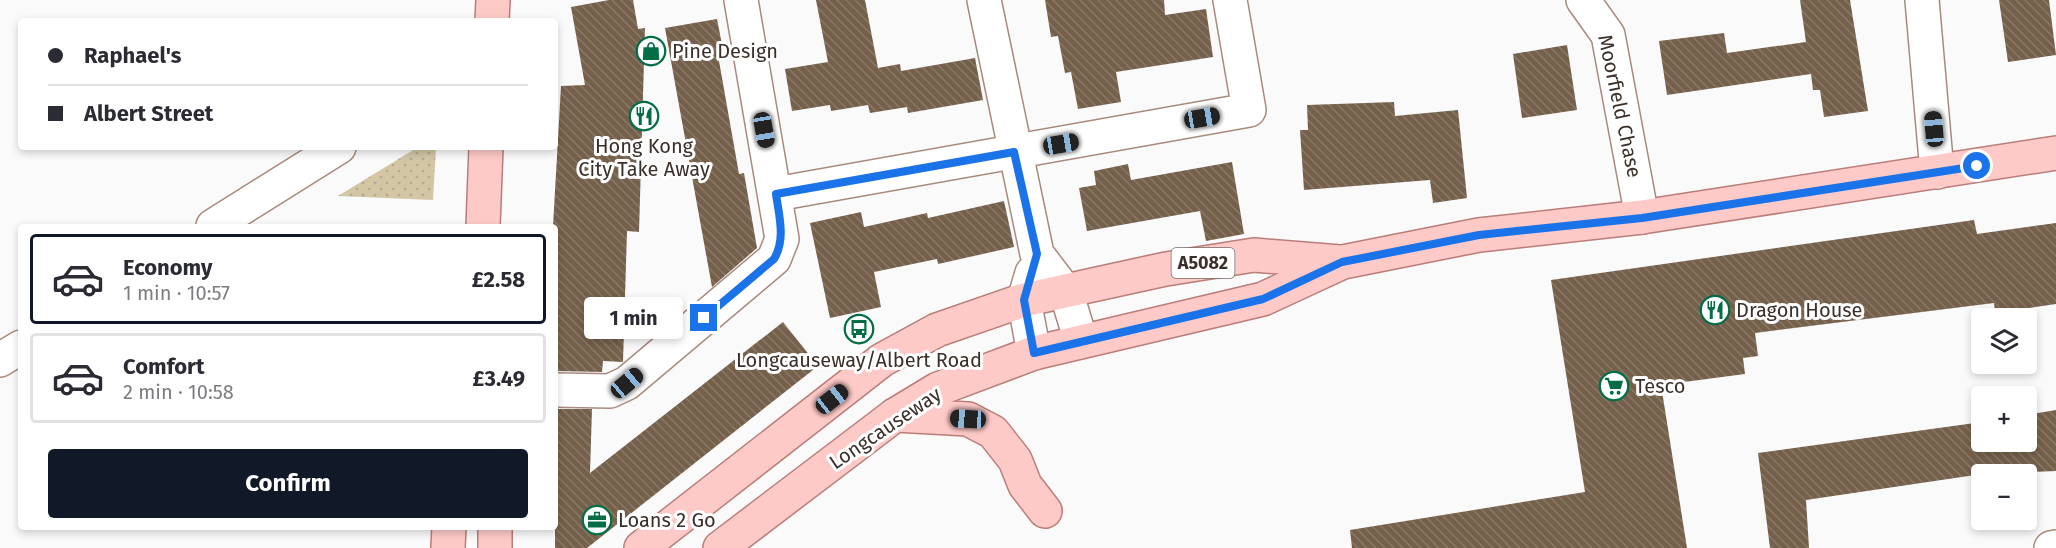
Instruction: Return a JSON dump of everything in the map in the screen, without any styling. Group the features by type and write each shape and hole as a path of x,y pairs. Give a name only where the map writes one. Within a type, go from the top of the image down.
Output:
{"main road":[{"path":"492,18 493,0"},
{"path":"483,224 486,150"},
{"name":"Longcauseway","path":"701,548 730,542 895,415 938,389 1034,353 1263,299 1342,262 1479,235 1642,218 2056,153"},
{"name":"Longcauseway","path":"641,548 882,360 937,330 1024,300 1166,269 1254,255 1342,262"},
{"path":"895,415 968,419 993,432 1015,460 1025,485 1045,511"},
{"path":"448,548 449,530"},
{"path":"495,530 495,548"}],"street":[{"path":"558,390 610,391 627,383 774,259 782,239 741,0"},
{"path":"984,0 1037,254 1066,292 1081,341"},
{"path":"776,194 1249,110 1230,0"},
{"name":"Moorfield Chase","path":"1583,0 1608,35 1642,218"},
{"path":"1922,0 1937,172"},
{"path":"216,224 334,150"},
{"path":"1034,353 1024,300 1037,254"},
{"path":"0,360 18,349"},
{"path":"2051,548 2056,547"}],"shaded area":[{"path":"413,150 436,150 433,200 338,196"}],"building":[{"path":"609,0 633,0 638,29 645,28 639,232 627,231 623,362 603,361 602,372 558,371 558,224 553,224 561,86 585,85 571,7"},
{"path":"816,0 865,0 878,68 900,64 901,71 975,58 983,100 908,113 907,107 870,113 868,105 831,111 830,105 792,111 785,69 828,62"},
{"path":"1045,0 1164,0 1165,15 1206,9 1213,57 1116,72 1121,102 1078,109 1071,72 1065,73 1058,36 1051,37"},
{"path":"1800,0 1850,0 1868,111 1824,117 1820,90 1813,90 1811,74 1667,95 1659,41 1724,33 1727,53 1806,42"},
{"path":"1999,0 2049,0 2056,55 2008,62"},
{"path":"717,19 725,60 719,61 739,174 744,173 757,248 712,287 665,28"},
{"path":"1567,45 1577,110 1522,118 1513,54"},
{"path":"1394,102 1395,116 1458,110 1467,198 1433,203 1430,180 1304,190 1300,130 1308,130 1307,105"},
{"path":"1232,162 1244,234 1206,241 1200,211 1087,231 1079,188 1096,185 1094,171 1128,164 1131,180"},
{"path":"1004,201 1014,247 938,264 937,259 874,272 881,307 830,318 810,223 861,212 864,227 927,213 928,218"},
{"path":"1974,220 1977,234 2056,223 2056,304 2029,308 1994,308 1994,303 1755,333 1758,356 1743,358 1745,374 1661,385 1687,548 1352,548 1350,530 1585,492 1551,280"},
{"path":"783,322 818,366 587,548 555,548 555,530 558,530 558,409 592,409 590,473"},
{"path":"2056,410 2056,471 2037,472 2037,464 1971,464 1971,476 1806,500 1809,548 1770,548 1758,453 1971,424 1971,452 2037,452 2037,413"}],"place":[{"name":"Pine Design","path":"651,51"},
{"name":"Hong Kong City Take Away","path":"644,116"},
{"name":"Dragon House","path":"1715,310"},
{"name":"Longcauseway/Albert Road","path":"859,329"},
{"name":"Tesco","path":"1614,386"},
{"name":"Loans 2 Go","path":"597,520"}],"route":[{"path":"704,318 774,259 779,251 782,239 776,194 1014,152 1037,254 1024,300 1034,353 1263,299 1342,262 1479,235 1642,218 1977,166"}]}
